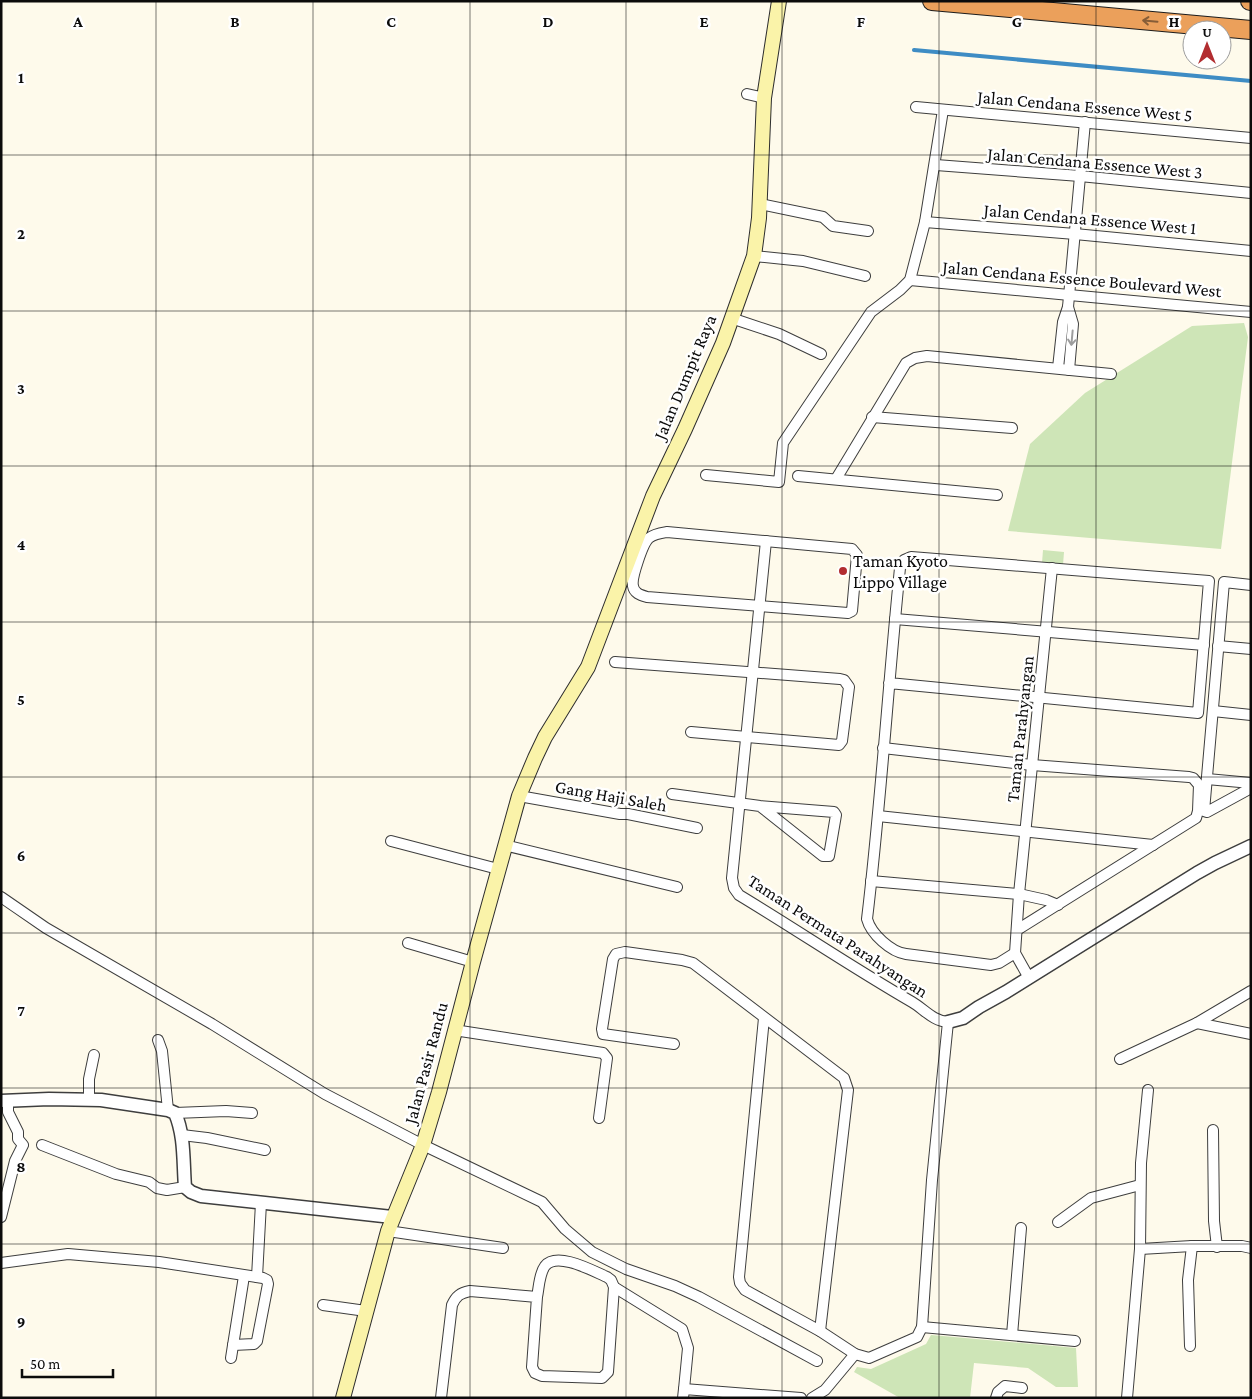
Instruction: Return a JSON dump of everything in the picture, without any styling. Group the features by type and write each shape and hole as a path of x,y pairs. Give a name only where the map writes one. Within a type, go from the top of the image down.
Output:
{"highway":[{"path":"932,1 1251,30"}],"main road":[{"name":"Jalan Dumpit Raya","path":"545,737 588,667 653,496 690,418 732,318 754,256 760,204 764,98 778,5"},
{"name":"Jalan Pasir Randu","path":"343,1398 390,1224 423,1145 439,1092 504,845 520,796 545,737"}],"street":[{"path":"747,94 764,98"},
{"name":"Jalan Cendana Essence West 5","path":"916,106 1251,138"},
{"path":"706,475 780,482 783,443 870,312 900,290 910,280 925,222 944,110"},
{"path":"1058,368 1063,322 1070,295 1085,122"},
{"name":"Jalan Cendana Essence West 3","path":"936,165 1080,176 1251,194"},
{"path":"760,204 823,217 834,226 868,231"},
{"name":"Jalan Cendana Essence West 1","path":"925,222 1251,251"},
{"path":"754,256 803,261 865,276"},
{"name":"Jalan Cendana Essence Boulevard West","path":"910,280 1251,312"},
{"path":"1068,307 1073,324 1069,370"},
{"path":"732,318 779,334 821,354"},
{"path":"836,480 906,363 915,358 927,356 1111,374"},
{"path":"872,417 1012,428"},
{"path":"798,476 997,495"},
{"path":"661,533 855,550 857,555 852,608 848,613 759,606 647,597 636,592 633,586 633,579 646,541 654,535 661,533"},
{"name":"Taman Permata Parahyangan","path":"766,541 732,878 734,888 739,895 868,977 915,1004 939,1021 948,1022"},
{"path":"889,684 1198,713 1209,581 912,557 907,558 902,563 894,619 878,816 867,919 869,926 896,952 991,965 999,963 1015,953 1029,978"},
{"name":"Taman Parahyangan","path":"1015,953 1019,894 1052,568"},
{"path":"1251,585 1224,582 1205,812 1251,788"},
{"path":"894,619 1204,645"},
{"path":"1218,646 1251,649"},
{"path":"615,662 844,680 849,688 842,741 839,746 691,732"},
{"path":"1213,712 1251,715"},
{"path":"884,748 1032,765 1193,778 1199,785 1198,816 1017,930"},
{"path":"1207,778 1251,783"},
{"path":"672,794 760,806 834,812 836,815 829,856 823,856 760,806"},
{"name":"Gang Haji Saleh","path":"520,796 629,814 697,828"},
{"path":"878,816 1154,845"},
{"path":"390,841 498,868"},
{"path":"504,845 678,887"},
{"path":"764,1018 739,1277 740,1283 745,1290 820,1330 855,1354 869,1358 917,1337 922,1328 932,1180 948,1022 964,1018 1187,879 1214,863 1251,846"},
{"path":"871,881 1019,894 1046,900 1058,905"},
{"path":"1,897 46,928 204,1019 325,1094 423,1145 540,1201 565,1229 592,1252 626,1270 675,1286 700,1298 817,1361"},
{"path":"408,943 472,962"},
{"path":"674,1044 603,1034 602,1029 613,959 616,954 625,952 693,963 844,1078 847,1085 820,1330"},
{"path":"1120,1059 1197,1023 1251,991"},
{"path":"1197,1023 1251,1034"},
{"path":"454,1030 603,1053 607,1058 600,1118"},
{"path":"158,1040 162,1051 171,1112 182,1135 184,1187"},
{"path":"89,1100 89,1079 94,1055"},
{"path":"1126,1398 1140,1249 1140,1185 1148,1090"},
{"path":"1,1217 15,1161 23,1145 18,1139 18,1132 8,1112 5,1100 89,1100 130,1104 171,1112 226,1111 252,1113"},
{"path":"1213,1130 1214,1221 1217,1247"},
{"path":"182,1135 265,1150"},
{"path":"42,1145 116,1174 150,1182 156,1188 167,1190 184,1187 201,1196 261,1203 390,1224 503,1248"},
{"path":"1058,1222 1091,1198 1140,1185"},
{"path":"257,1277 261,1203"},
{"path":"1012,1335 1021,1228"},
{"path":"1140,1249 1192,1246 1242,1246 1251,1248"},
{"path":"1190,1346 1188,1280 1192,1246"},
{"path":"1,1263 68,1254 159,1262 267,1280 268,1284 257,1341 254,1344 233,1345"},
{"path":"552,1261 572,1262 607,1277 611,1280 614,1287 608,1372 602,1378 542,1376 535,1373 532,1367 537,1297 540,1277 544,1267 552,1261"},
{"path":"231,1358 244,1276"},
{"path":"614,1287 682,1329 688,1348 683,1394 801,1398"},
{"path":"441,1398 448,1323 455,1298 462,1293 470,1291 537,1297"},
{"path":"323,1305 366,1311"},
{"path":"922,1328 1075,1341"},
{"path":"812,1398 825,1390 855,1354"},
{"path":"996,1398 998,1392 1005,1386 1022,1388"}],"green space":[{"path":"1244,323 1248,337 1221,549 1008,531 1030,444 1085,393 1192,326"},
{"path":"1043,550 1064,552 1063,565 1042,563"},
{"path":"931,1335 1076,1348 1078,1387 1056,1387 1028,1368 974,1363 970,1398 900,1398 854,1372 857,1367 871,1369 926,1344"}],"waterway":[{"path":"914,50 1251,81"}],"place":[{"name":"Taman Kyoto Lippo Village","path":"843,571"}]}
